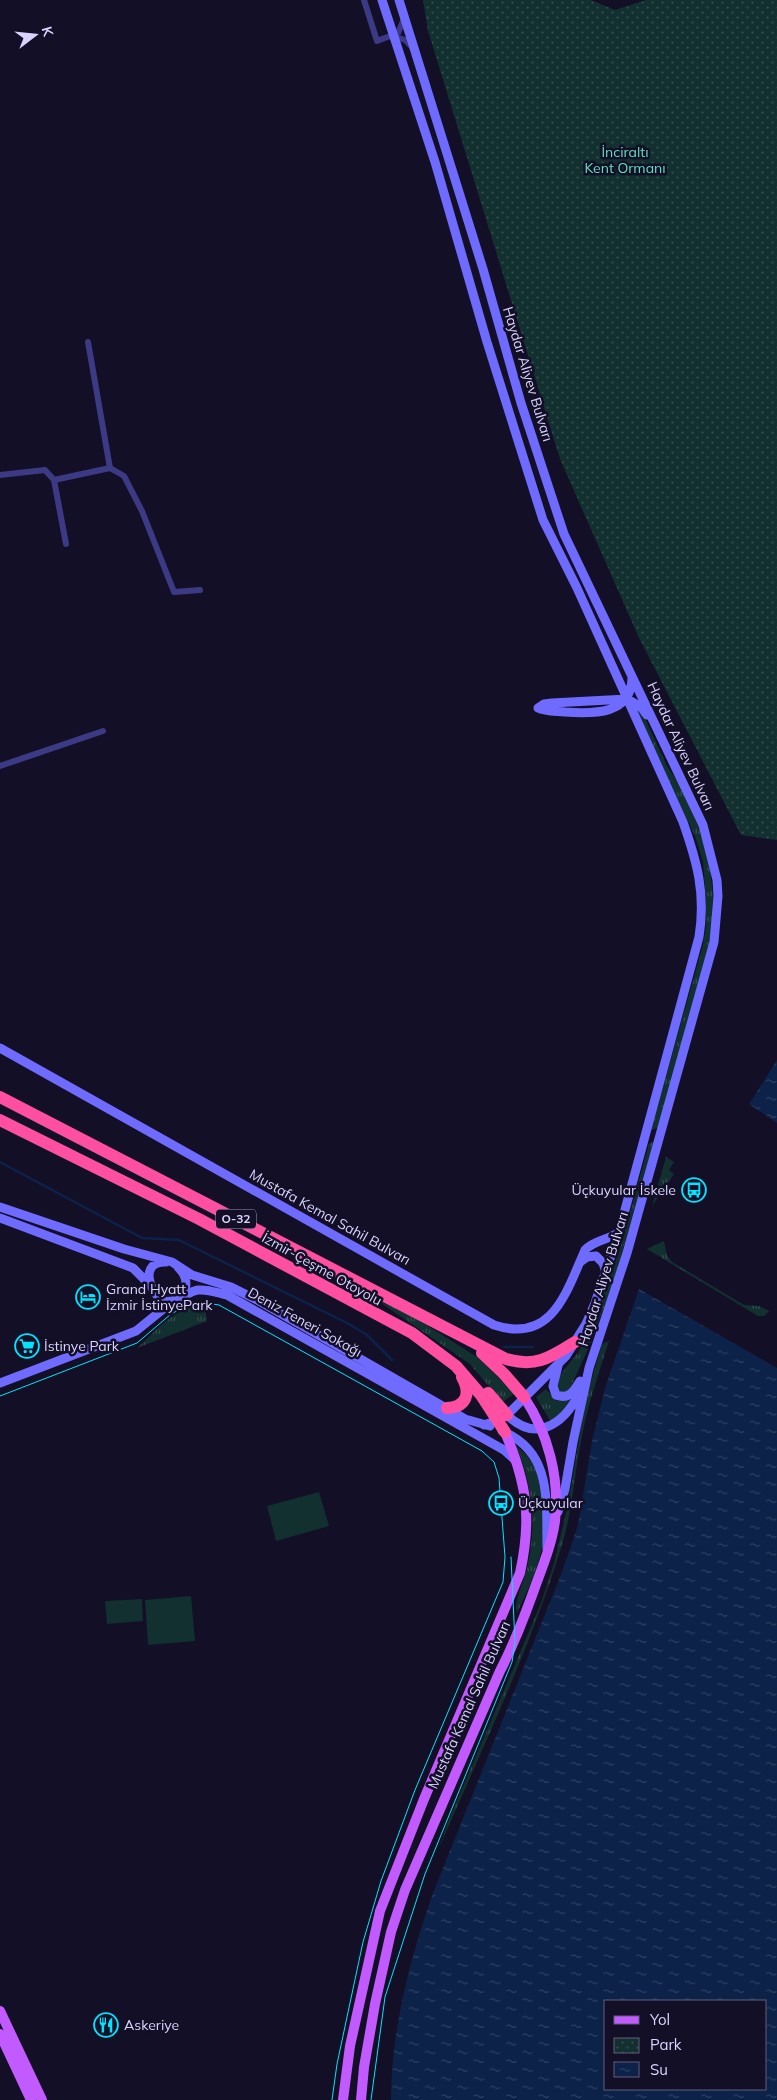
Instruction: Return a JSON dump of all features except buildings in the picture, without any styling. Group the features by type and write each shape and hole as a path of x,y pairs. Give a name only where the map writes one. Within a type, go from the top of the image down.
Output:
{"highway":[{"name":"İzmir-Çeşme Otoyolu","path":"0,1097 444,1326 471,1342"},
{"name":"İzmir-Çeşme Otoyolu","path":"0,1120 199,1219 412,1333 456,1366 472,1375 503,1418"},
{"path":"471,1342 506,1359 527,1363 551,1357 576,1342"},
{"name":"Mustafa Kemal Sahil Bulvarı","path":"471,1342 504,1374 524,1398"},
{"path":"446,1413 458,1406 467,1397 466,1384 456,1366"},
{"name":"Mustafa Kemal Sahil Bulvarı","path":"503,1418 505,1432"}],"main road":[{"name":"Haydar Aliyev Bulvarı","path":"382,0 435,162 487,342 543,520 577,588 683,822 700,877 702,908 700,937 619,1232 595,1303 576,1342 558,1366 503,1418"},
{"name":"Haydar Aliyev Bulvarı","path":"399,0 483,268 521,403 564,534 589,582 703,825 713,858 718,896 714,942 627,1253 590,1368 573,1442 565,1489 555,1521"},
{"path":"468,272 483,268"},
{"path":"577,588 589,582"},
{"path":"632,675 632,688 627,699 610,709 600,712 547,711 538,708 544,704 552,703 627,699 641,707 677,771"},
{"name":"Mustafa Kemal Sahil Bulvarı","path":"0,1048 494,1324 519,1330 542,1323 549,1318 562,1299 589,1246 607,1240 619,1232"},
{"name":"Deniz Feneri Sokağı","path":"0,1207 124,1249 172,1262 192,1275 230,1287 259,1301 446,1413"},
{"path":"0,1218 133,1268 150,1285 158,1298 163,1301 174,1301"},
{"path":"580,1262 587,1256 596,1256 603,1263 606,1272"},
{"path":"0,1383 136,1330 183,1293 186,1284 183,1272 172,1262 160,1262 154,1264 151,1268 150,1285"},
{"name":"Deniz Feneri Sokağı","path":"174,1301 197,1290 207,1290 227,1295 446,1413"},
{"path":"558,1366 553,1390 556,1395 562,1397 572,1393 590,1368"},
{"path":"484,1425 503,1418 526,1428 541,1429 563,1418 571,1408 590,1368"},
{"name":"Mustafa Kemal Sahil Bulvarı","path":"361,2100 364,2067 375,2004 391,1932 404,1890 500,1671 515,1642 547,1553 555,1521 554,1472 541,1429 524,1398"},
{"path":"446,1413 505,1432 523,1442 528,1448 536,1460 542,1475 546,1507 547,1553"},
{"path":"446,1413 504,1450 516,1461"},
{"name":"Mustafa Kemal Sahil Bulvarı","path":"343,2100 350,2046 380,1912 417,1816 520,1573 527,1523 524,1491 516,1461 505,1432"},
{"path":"0,2011 42,2100"},
{"path":"0,2034 32,2100"}],"street":[{"path":"364,0 377,41 393,36 401,29 405,17"},
{"path":"393,36 405,40 415,50"},
{"path":"88,342 110,468"},
{"path":"54,480 110,468 124,476 142,511 174,592 200,590"},
{"path":"0,475 45,470 54,480 66,544"},
{"path":"0,766 103,731"}],"green space":[{"name":"İnciraltı Kent Ormanı","path":"423,0 591,0 615,10 646,0 777,0 777,840 741,835 639,638 560,459 428,31"},
{"path":"635,710 642,712 699,828 709,860 713,896 710,945 658,1128 651,1130 703,945 706,926 706,898 703,862 695,836"},
{"path":"654,1141 612,1287 588,1349 569,1391 561,1393 553,1384 579,1351 600,1304 619,1252 649,1144"},
{"path":"666,1157 674,1162 669,1170 674,1174 652,1206"},
{"path":"664,1241 667,1256 672,1262 744,1305 759,1306 769,1311 764,1316 758,1316 647,1249"},
{"path":"378,1301 406,1312 480,1359 514,1394 502,1402 470,1364"},
{"path":"205,1306 207,1321 137,1348 176,1314 185,1309"},
{"path":"609,1341 587,1412 565,1534 549,1586 505,1698 440,1846 448,1822 541,1603 554,1563 567,1509 586,1399 602,1344"},
{"path":"546,1389 557,1401 570,1400 558,1421 552,1424 536,1397"},
{"path":"516,1446 534,1466 539,1478 545,1521 542,1548 537,1565 517,1613 518,1596 526,1574 530,1553 532,1506 522,1461"},
{"path":"319,1492 329,1526 276,1541 267,1506"},
{"path":"191,1596 195,1641 148,1645 145,1600"},
{"path":"142,1599 143,1621 107,1624 105,1601"}],"water":[{"path":"777,1060 777,1123 749,1104"},
{"path":"639,1289 777,1368 777,2100 391,2100 394,2047 398,2021 417,1943 433,1893 562,1572 578,1525 592,1441 605,1388"}],"waterway":[{"path":"0,1162 142,1238 179,1240 349,1324 367,1335 392,1360"},
{"path":"504,1347 533,1347"}],"tram line":[{"path":"0,1396 137,1343 171,1314 188,1305 200,1302 219,1305 482,1451 494,1462 499,1478 505,1557 503,1582 415,1790 381,1881 363,1942 337,2064 332,2100"},
{"path":"371,2100 385,1997 425,1874 512,1662 515,1642 511,1557"}],"place":[{"name":"Üçkuyular İskele","path":"694,1190"},
{"name":"Grand Hyatt İzmir İstinyePark","path":"88,1297"},
{"name":"İstinye Park","path":"27,1346"},
{"name":"Üçkuyular","path":"501,1503"},
{"name":"Askeriye","path":"106,2025"}]}
